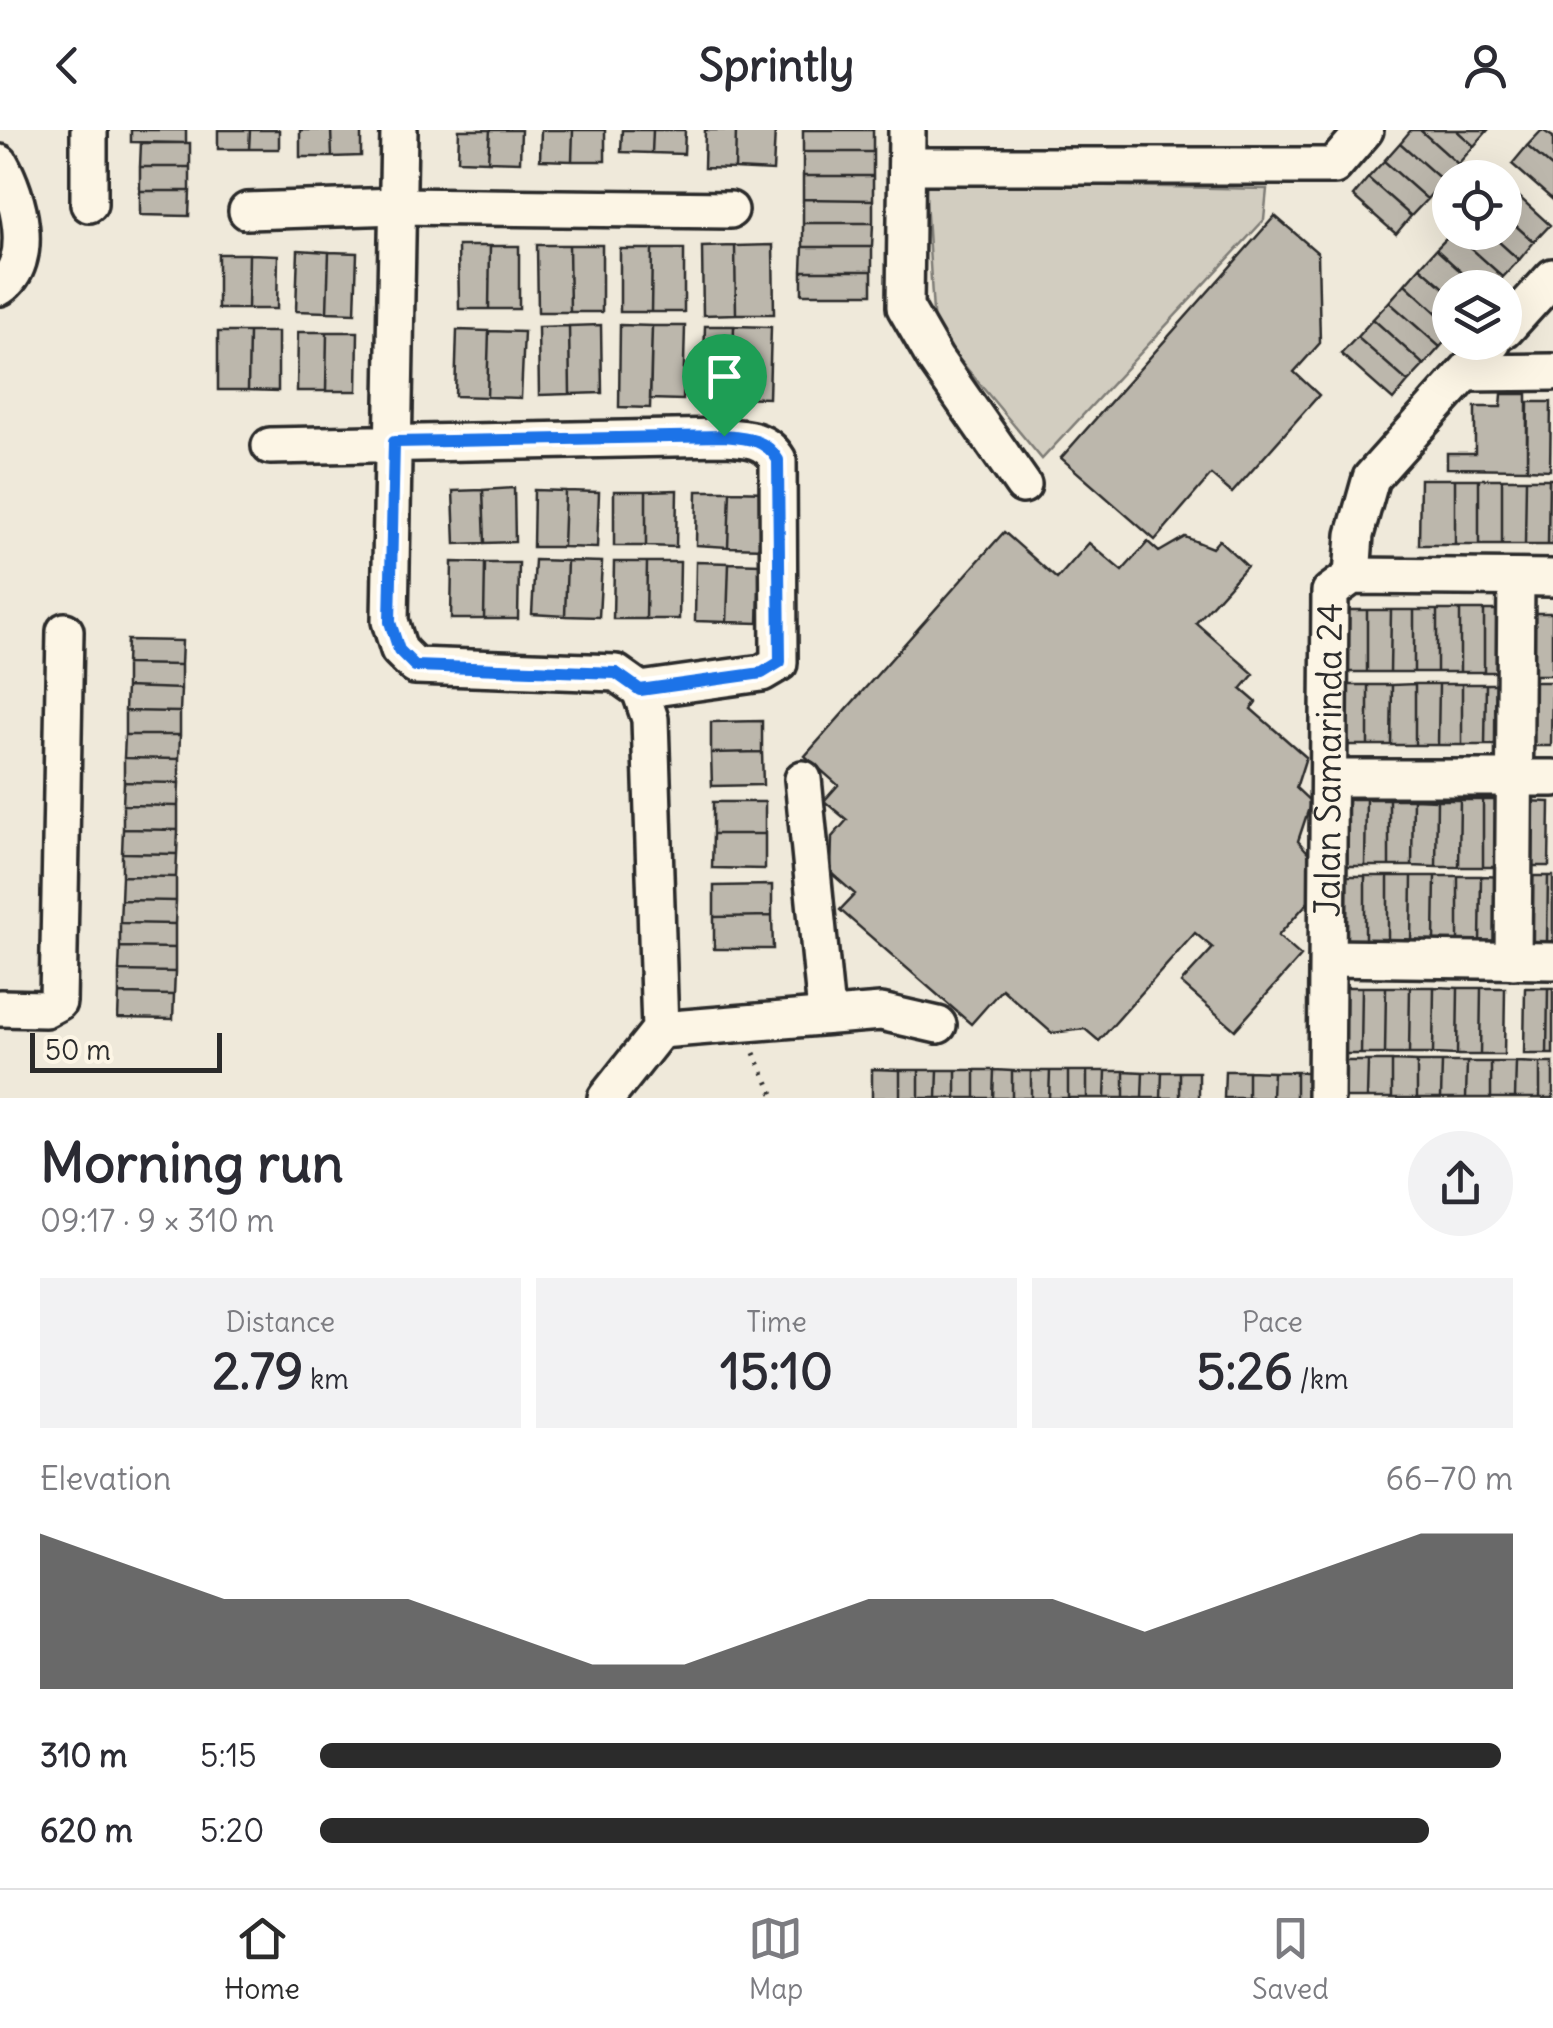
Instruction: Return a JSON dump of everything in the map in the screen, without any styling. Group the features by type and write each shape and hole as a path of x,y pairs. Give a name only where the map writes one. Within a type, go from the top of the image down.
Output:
{"street":[{"path":"88,204 89,130"},
{"path":"399,130 390,622 399,650 415,666 426,668 616,673 640,690 650,719 660,1030 606,1098"},
{"path":"907,130 904,307 1023,485"},
{"path":"907,166 1334,166 1365,130"},
{"path":"0,164 11,184 24,238 7,282 0,287"},
{"path":"248,211 398,206 730,210"},
{"path":"1522,312 1553,278"},
{"path":"1352,576 1354,535 1371,478 1477,360"},
{"path":"1466,372 1553,372"},
{"path":"270,446 724,436 752,439 772,449 778,460 780,662 762,673 640,690"},
{"name":"Jalan Samarinda 24","path":"1326,1098 1330,592 1352,576 1553,578"},
{"path":"1513,961 1516,578"},
{"path":"0,1008 45,1009 58,1002 65,631"},
{"path":"1329,778 1553,778"},
{"path":"803,779 826,1013"},
{"path":"1328,958 1553,961"},
{"path":"660,1030 826,1013 881,1012 938,1025"}],"path":[{"path":"751,1021 752,1046 775,1098"}],"shaded area":[{"path":"925,182 1267,189 1264,220 1042,459 934,329"}],"building":[{"path":"131,130 186,130 186,143 131,142"},
{"path":"218,130 250,130 249,149 218,149"},
{"path":"250,130 279,130 279,149 249,149"},
{"path":"300,130 331,130 332,157 300,157"},
{"path":"331,130 361,130 361,156 332,157"},
{"path":"459,130 490,130 488,161 458,160"},
{"path":"490,130 521,130 520,162 488,161"},
{"path":"541,130 573,130 572,161 540,160"},
{"path":"573,130 605,130 605,161 572,161"},
{"path":"622,130 653,130 652,153 621,152"},
{"path":"653,130 685,130 684,154 652,153"},
{"path":"705,130 736,130 735,169 704,168"},
{"path":"736,130 775,130 773,171 735,169"},
{"path":"803,130 873,130 873,152 803,152"},
{"path":"1411,130 1420,130 1454,160 1432,160 1432,171 1400,143"},
{"path":"1420,130 1456,130 1474,146 1462,160 1454,160"},
{"path":"1456,130 1488,130 1474,146"},
{"path":"1542,130 1553,137 1553,168 1527,146"},
{"path":"141,143 190,143 190,167 140,167"},
{"path":"1400,143 1432,171 1432,193 1427,199 1384,161"},
{"path":"1527,146 1553,168 1553,200 1522,173 1522,160 1515,160"},
{"path":"803,152 873,152 873,176 803,176"},
{"path":"1384,161 1427,199 1411,216 1368,178"},
{"path":"140,167 190,167 190,191 140,191"},
{"path":"803,176 873,176 873,200 803,199"},
{"path":"1368,178 1411,216 1396,234 1353,196"},
{"path":"140,191 190,191 189,216 140,215"},
{"path":"803,199 873,200 873,223 803,223"},
{"path":"1522,199 1550,225 1534,242 1522,231"},
{"path":"1275,216 1318,253 1320,343 1294,372 1319,395 1232,493 1211,475 1155,540 1061,458"},
{"path":"803,223 873,223 872,247 803,247"},
{"path":"1522,231 1534,242 1519,260 1508,250 1522,250"},
{"path":"537,245 569,245 570,312 538,312"},
{"path":"569,245 602,245 602,312 570,312"},
{"path":"773,245 774,314 736,314 735,246"},
{"path":"458,246 490,246 489,309 459,309"},
{"path":"490,246 519,246 519,309 489,309"},
{"path":"735,246 736,314 703,315 702,247"},
{"path":"803,247 872,247 872,271 802,271"},
{"path":"620,249 652,249 651,312 620,312"},
{"path":"652,249 684,249 684,312 651,312"},
{"path":"298,250 329,252 327,312 296,311"},
{"path":"1437,250 1473,250 1495,270 1459,270"},
{"path":"1437,250 1459,270 1432,270 1432,277 1420,267"},
{"path":"1473,250 1508,250 1519,260 1510,270 1495,270"},
{"path":"329,252 357,253 355,313 327,312"},
{"path":"218,254 249,254 248,309 218,309"},
{"path":"249,254 278,255 277,309 248,309"},
{"path":"1420,267 1432,277 1432,309 1405,284"},
{"path":"802,271 872,271 872,294 802,294"},
{"path":"1405,284 1432,309 1432,340 1389,302"},
{"path":"1389,302 1432,340 1432,356 1424,365 1373,319"},
{"path":"1373,319 1424,365 1408,382 1357,337"},
{"path":"601,325 602,393 570,394 569,326"},
{"path":"620,325 652,326 650,408 619,407"},
{"path":"569,326 570,394 539,395 538,327"},
{"path":"652,326 685,326 683,400 650,399"},
{"path":"705,326 734,326 732,397 703,396"},
{"path":"734,326 771,327 769,398 732,397"},
{"path":"457,330 489,331 487,397 455,396"},
{"path":"489,331 524,332 521,398 487,397"},
{"path":"218,332 249,332 248,390 218,390"},
{"path":"249,332 278,332 278,391 248,390"},
{"path":"298,332 327,332 326,391 297,391"},
{"path":"327,332 358,332 357,391 326,391"},
{"path":"1357,337 1408,382 1393,400 1341,354"},
{"path":"1502,394 1527,394 1527,469 1447,468 1447,453 1475,453 1475,407 1501,407"},
{"path":"1528,402 1551,402 1550,470 1527,469"},
{"path":"1420,479 1455,479 1455,545 1419,545"},
{"path":"1455,479 1479,479 1479,545 1455,545"},
{"path":"1479,479 1502,479 1502,545 1479,545"},
{"path":"1502,479 1526,479 1525,545 1502,545"},
{"path":"1526,479 1549,479 1548,545 1525,545"},
{"path":"1549,479 1553,479 1553,545 1548,545"},
{"path":"514,488 515,542 485,543 483,490"},
{"path":"483,490 485,543 455,544 453,491"},
{"path":"534,490 565,491 563,547 533,547"},
{"path":"677,490 676,547 646,546 646,491"},
{"path":"565,491 599,492 597,548 563,547"},
{"path":"614,491 646,491 646,546 614,546"},
{"path":"697,491 730,491 728,547 696,545"},
{"path":"730,491 768,492 766,548 728,547"},
{"path":"1004,532 1057,579 1089,543 1122,571 1148,542 1159,552 1185,537 1212,548 1219,540 1247,566 1196,623 1254,674 1241,689 1256,702 1251,709 1306,757 1296,788 1311,802 1298,841 1312,857 1317,892 1278,936 1301,956 1235,1030 1181,983 1213,948 1195,933 1099,1041 1085,1029 1052,1033 1002,989 971,1024 840,910 855,894 831,873 832,837 847,820 824,801 838,785 805,756"},
{"path":"535,560 567,561 565,616 532,614"},
{"path":"567,561 602,562 599,617 565,616"},
{"path":"452,562 485,563 484,619 451,619"},
{"path":"614,562 647,562 646,619 613,619"},
{"path":"647,562 680,562 679,619 646,619"},
{"path":"696,562 729,563 727,622 695,621"},
{"path":"485,563 519,563 518,619 484,619"},
{"path":"729,563 760,564 758,623 727,622"},
{"path":"1344,610 1367,610 1367,672 1343,672"},
{"path":"1367,610 1391,610 1390,672 1367,672"},
{"path":"1391,610 1414,610 1414,672 1390,672"},
{"path":"1414,610 1437,610 1437,672 1414,672"},
{"path":"1437,610 1460,610 1460,672 1437,672"},
{"path":"1460,610 1484,610 1484,672 1460,672"},
{"path":"1484,610 1507,610 1507,672 1484,672"},
{"path":"1528,613 1552,613 1552,675 1528,675"},
{"path":"127,640 182,641 181,665 126,664"},
{"path":"126,664 181,665 181,689 126,687"},
{"path":"1528,682 1552,682 1551,746 1528,746"},
{"path":"1415,684 1439,684 1438,745 1415,745"},
{"path":"1415,684 1415,745 1391,745 1392,685"},
{"path":"1439,684 1462,684 1462,745 1438,745"},
{"path":"1462,684 1486,684 1485,745 1462,745"},
{"path":"1486,684 1509,684 1509,745 1485,745"},
{"path":"1344,685 1368,685 1368,745 1345,745"},
{"path":"1368,685 1392,685 1391,745 1368,745"},
{"path":"126,687 181,689 180,712 125,711"},
{"path":"125,711 180,712 180,735 125,735"},
{"path":"762,721 762,752 711,753 711,722"},
{"path":"125,735 180,735 179,759 124,758"},
{"path":"762,752 763,785 712,786 711,753"},
{"path":"124,758 179,759 179,783 124,782"},
{"path":"124,782 179,783 178,806 123,805"},
{"path":"1342,799 1366,799 1365,866 1342,866"},
{"path":"1366,799 1389,799 1389,866 1365,866"},
{"path":"1389,799 1413,799 1412,866 1389,866"},
{"path":"1413,799 1437,800 1436,867 1412,866"},
{"path":"1437,800 1460,800 1459,867 1436,867"},
{"path":"1460,800 1483,800 1483,867 1459,867"},
{"path":"1483,800 1507,800 1506,867 1483,867"},
{"path":"1526,801 1550,802 1549,866 1525,866"},
{"path":"713,802 765,802 765,834 713,834"},
{"path":"123,805 178,806 178,830 123,829"},
{"path":"123,829 178,830 177,854 122,853"},
{"path":"713,834 765,834 765,869 712,868"},
{"path":"122,853 177,854 176,877 122,876"},
{"path":"122,876 176,877 176,901 121,900"},
{"path":"1342,876 1365,876 1365,941 1341,941"},
{"path":"1365,876 1388,876 1388,942 1365,941"},
{"path":"1388,876 1412,876 1411,942 1388,942"},
{"path":"1412,876 1435,876 1434,942 1411,942"},
{"path":"1435,876 1458,876 1458,942 1434,942"},
{"path":"1458,876 1481,876 1480,943 1458,942"},
{"path":"1481,876 1505,877 1504,943 1480,943"},
{"path":"1524,876 1548,876 1547,942 1524,942"},
{"path":"1548,876 1553,876 1553,942 1547,942"},
{"path":"772,885 772,916 714,917 714,886"},
{"path":"121,900 176,901 175,924 120,923"},
{"path":"772,916 773,949 714,949 714,917"},
{"path":"120,923 175,924 175,948 120,947"},
{"path":"120,947 175,948 175,972 119,971"},
{"path":"119,971 175,972 174,995 119,994"},
{"path":"1338,987 1362,987 1361,1054 1338,1054"},
{"path":"1362,987 1386,987 1385,1054 1361,1054"},
{"path":"1386,987 1410,987 1409,1054 1385,1054"},
{"path":"1410,987 1434,987 1433,1054 1409,1054"},
{"path":"1434,987 1458,988 1457,1055 1433,1054"},
{"path":"1458,988 1481,988 1480,1055 1457,1055"},
{"path":"1481,988 1505,988 1504,1055 1480,1055"},
{"path":"1525,988 1548,988 1547,1054 1524,1054"},
{"path":"1548,988 1553,988 1553,1054 1547,1054"},
{"path":"119,994 174,995 173,1019 118,1018"},
{"path":"1343,1061 1368,1061 1367,1098 1343,1098"},
{"path":"1368,1061 1392,1061 1392,1098 1367,1098"},
{"path":"1392,1061 1417,1062 1417,1098 1392,1098"},
{"path":"1417,1062 1442,1062 1441,1098 1417,1098"},
{"path":"1442,1062 1467,1062 1466,1098 1441,1098"},
{"path":"1467,1062 1491,1062 1491,1098 1466,1098"},
{"path":"1491,1062 1516,1062 1515,1098 1491,1098"},
{"path":"1516,1062 1540,1063 1540,1098 1515,1098"},
{"path":"1540,1063 1553,1063 1553,1098 1540,1098"},
{"path":"872,1069 900,1070 900,1098 872,1098"},
{"path":"900,1070 919,1070 919,1098 900,1098"},
{"path":"919,1070 938,1070 937,1098 919,1098"},
{"path":"938,1070 956,1070 956,1098 937,1098"},
{"path":"956,1070 975,1070 975,1098 956,1098"},
{"path":"975,1070 994,1070 993,1098 975,1098"},
{"path":"994,1070 1012,1071 1012,1098 993,1098"},
{"path":"1012,1071 1031,1071 1031,1098 1012,1098"},
{"path":"1031,1071 1050,1071 1049,1098 1031,1098"},
{"path":"1050,1071 1068,1071 1068,1098 1049,1098"},
{"path":"1068,1071 1087,1071 1087,1098 1068,1098"},
{"path":"1087,1071 1106,1071 1105,1098 1087,1098"},
{"path":"1106,1071 1124,1071 1124,1098 1105,1098"},
{"path":"1124,1071 1143,1072 1142,1098 1124,1098"},
{"path":"1225,1071 1248,1071 1248,1098 1224,1098"},
{"path":"1248,1071 1273,1072 1272,1098 1248,1098"},
{"path":"1143,1072 1162,1072 1161,1098 1142,1098"},
{"path":"1162,1072 1180,1072 1180,1098 1161,1098"},
{"path":"1180,1072 1199,1072 1199,1098 1180,1098"},
{"path":"1273,1072 1296,1072 1296,1098 1272,1098"},
{"path":"1296,1072 1321,1072 1320,1098 1296,1098"}],"route":[{"path":"724,436 752,439 772,449 778,460 780,662 762,673 640,690 616,673 438,670 415,666 399,650 390,622 394,442 724,436"}]}
